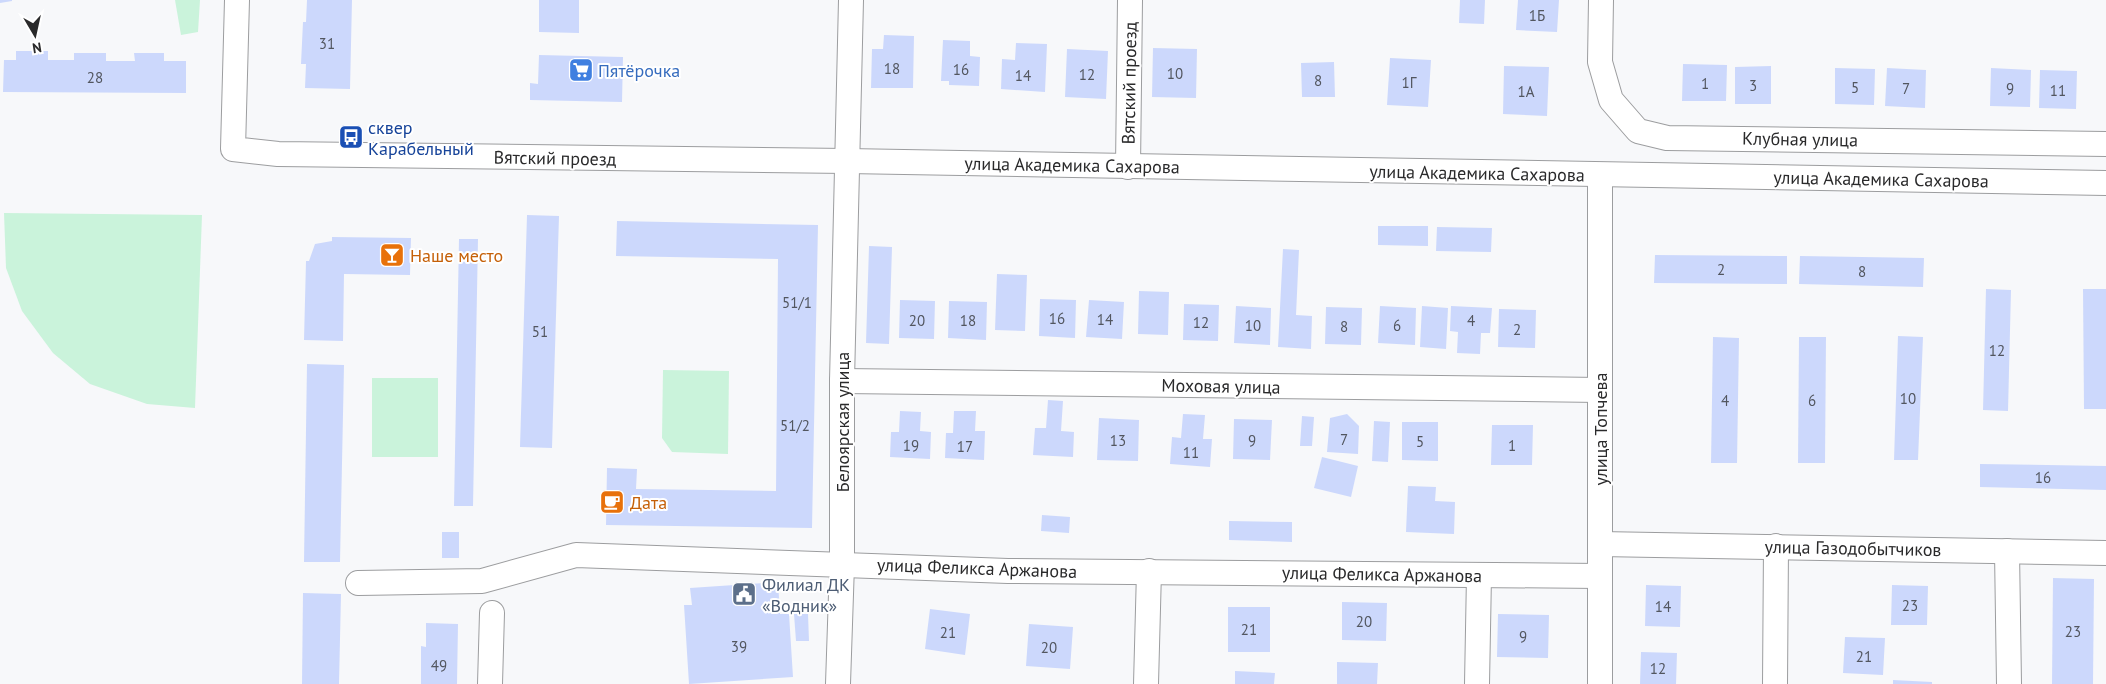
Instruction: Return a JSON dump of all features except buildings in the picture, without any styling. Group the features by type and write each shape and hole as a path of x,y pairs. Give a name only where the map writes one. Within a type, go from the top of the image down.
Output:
{"street":[{"name":"Вятский проезд","path":"237,0 233,149 278,154 847,161"},
{"name":"Белоярская улица","path":"838,684 842,564 842,381 851,0"},
{"name":"Вятский проезд","path":"1128,167 1130,0"},
{"name":"Клубная улица","path":"1601,0 1600,62 1611,100 1638,131 1667,138 2106,144"},
{"name":"улица Академика Сахарова","path":"847,161 2106,183"},
{"name":"улица Топчева","path":"1600,175 1600,684"},
{"name":"Моховая улица","path":"842,381 1600,390"},
{"name":"улица Газодобытчиков","path":"1600,544 2106,553"},
{"path":"1775,684 1776,546"},
{"path":"2006,551 2009,684"},
{"name":"улица Феликса Аржанова","path":"358,584 482,581 576,555 1008,570 1600,576"},
{"path":"1146,684 1149,571"},
{"path":"1478,684 1479,575"},
{"path":"490,684 492,613"}],"green space":[{"path":"175,0 200,0 198,32 181,35"},
{"path":"4,213 202,215 195,408 147,404 90,384 53,353 22,311 6,268"},
{"path":"663,370 729,371 728,454 672,452 662,438"},
{"path":"372,378 438,378 438,457 372,457"}],"place":[{"name":"Пятёрочка","path":"581,70"},
{"name":"сквер Карабельный","path":"351,137"},
{"name":"Наше место","path":"392,255"},
{"name":"Дата","path":"612,502"},
{"name":"Филиал ДК «Водник»","path":"744,594"}]}
